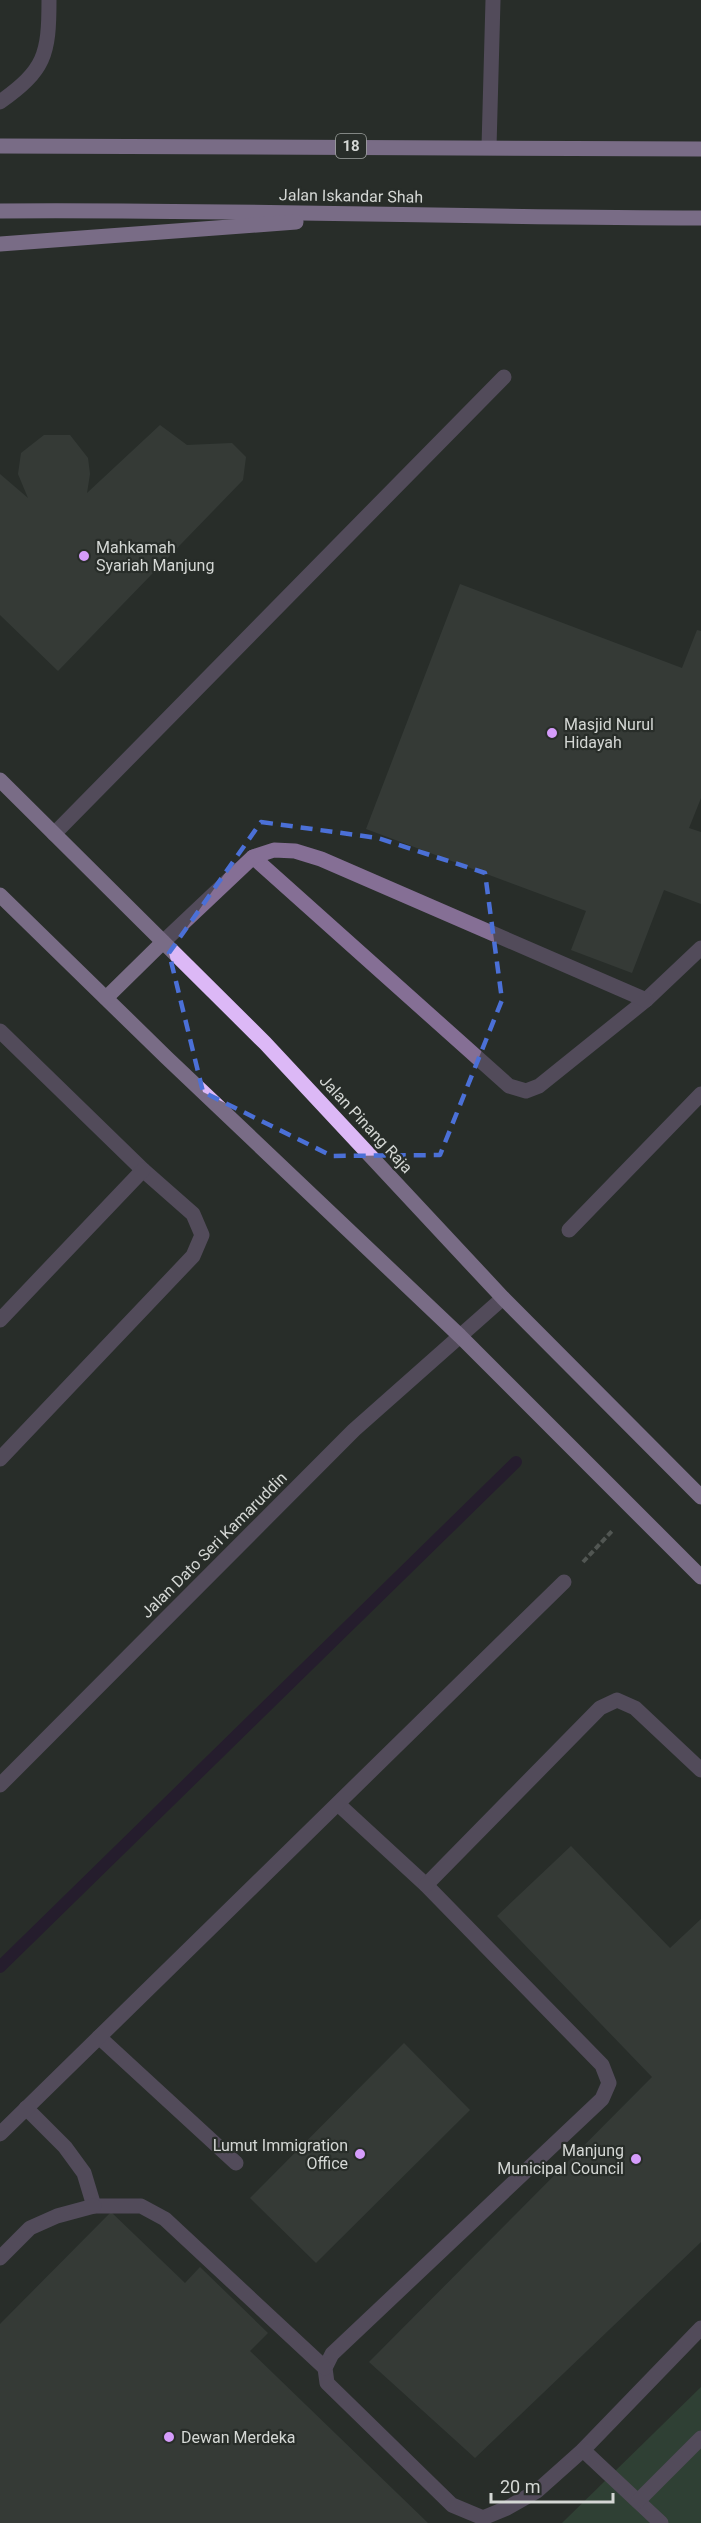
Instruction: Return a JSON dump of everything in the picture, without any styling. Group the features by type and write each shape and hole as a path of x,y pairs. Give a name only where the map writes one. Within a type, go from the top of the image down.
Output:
{"main road":[{"name":"18","path":"0,146 701,149"},
{"name":"Jalan Iskandar Shah","path":"0,211 118,210 701,218"},
{"path":"0,244 392,215"},
{"name":"Jalan Pinang Raja","path":"0,780 265,1043 503,1298 701,1497"},
{"path":"0,895 460,1336 701,1577"},
{"path":"106,998 163,942"}],"street":[{"path":"0,102 24,85 44,59 49,24 49,0"},
{"path":"489,147 493,0"},
{"path":"54,834 504,377"},
{"path":"163,942 254,857 274,850 295,851 321,859 646,1000"},
{"path":"254,857 509,1086 526,1091 539,1086 646,1000 701,948"},
{"path":"0,1030 143,1170 193,1214 202,1235 193,1256 0,1459"},
{"path":"569,1230 701,1094"},
{"path":"0,1320 143,1170"},
{"name":"Jalan Dato Seri Kamaruddin","path":"0,1785 354,1430 503,1298"},
{"path":"0,2134 564,1582"},
{"path":"426,1885 600,1708 617,1700 635,1708 701,1770"},
{"path":"338,1804 426,1885 602,2065 609,2083 602,2099 332,2354 325,2368 327,2383 452,2505 481,2520 537,2491 583,2450 701,2328"},
{"path":"99,2037 236,2163"},
{"path":"26,2108 65,2147 84,2173 94,2206"},
{"path":"0,2258 30,2228 57,2216 94,2206 141,2206 165,2219 325,2368"},
{"path":"638,2501 701,2438"},
{"path":"583,2450 661,2523"}],"path":[{"path":"564,1582 633,1509"}],"highlighted area":[{"path":"261,822 378,838 485,873 502,1000 440,1155 332,1156 203,1092 169,953"}],"green space":[{"path":"701,2387 701,2523 562,2523"}],"building":[{"name":"Mahkamah Syariah Manjung","path":"160,425 187,445 232,443 246,457 243,480 58,671 0,615 0,474 28,498 18,474 21,453 44,435 70,435 88,458 90,474 87,493"},
{"name":"Masjid Nurul Hidayah","path":"460,584 682,668 697,630 701,631 701,798 689,828 701,832 701,904 664,890 632,973 571,950 586,911 366,829"},
{"name":"Manjung Municipal Council","path":"571,1846 670,1948 701,1919 701,2242 475,2458 369,2362 652,2077 497,1916"},
{"name":"Lumut Immigration Office","path":"404,2043 470,2110 316,2263 250,2198"},
{"name":"Dewan Merdeka","path":"111,2212 185,2283 200,2267 268,2333 250,2351 428,2523 0,2523 0,2324"}],"waterway":[{"path":"0,1967 516,1462"}],"place":[{"name":"Mahkamah Syariah Manjung","path":"84,556"},
{"name":"Masjid Nurul Hidayah","path":"552,733"},
{"name":"Lumut Immigration Office","path":"360,2154"},
{"name":"Manjung Municipal Council","path":"636,2159"},
{"name":"Dewan Merdeka","path":"169,2437"}]}
